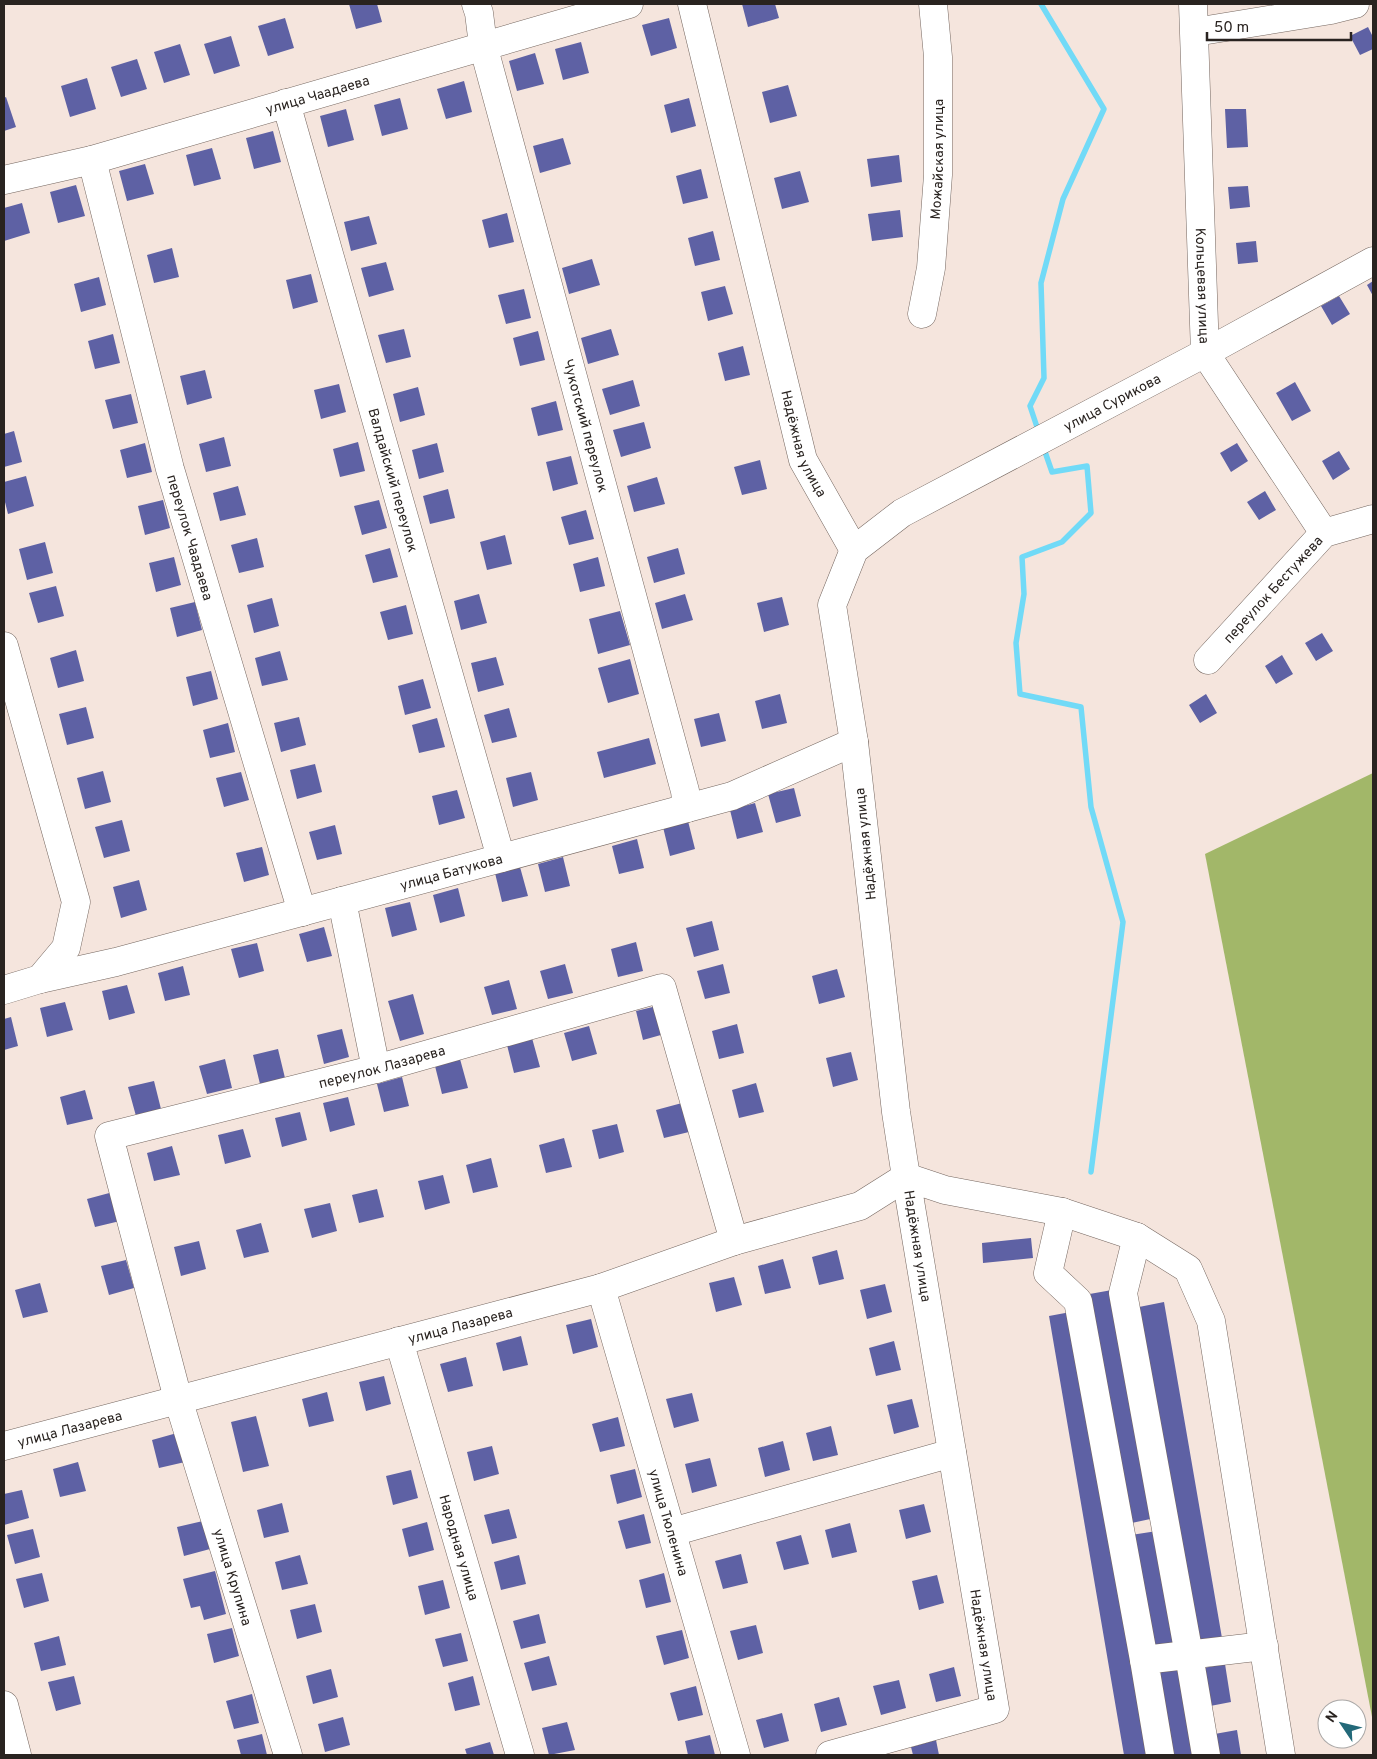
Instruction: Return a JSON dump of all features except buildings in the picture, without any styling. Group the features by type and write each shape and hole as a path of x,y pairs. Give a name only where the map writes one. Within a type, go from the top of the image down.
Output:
{"street":[{"name":"Чукотский переулок","path":"476,4 483,45 685,791 687,808"},
{"name":"улица Чаадаева","path":"4,180 92,160 286,102 630,4"},
{"name":"Надёжная улица","path":"692,4 803,460 854,550 832,604 854,742 896,1112 995,1708 830,1755"},
{"name":"Можайская улица","path":"922,314 931,268 938,176 938,57 933,4"},
{"name":"Кольцевая улица","path":"1193,4 1205,353 1324,533"},
{"path":"1195,32 1331,10 1355,4"},
{"name":"Валдайский переулок","path":"286,102 501,858"},
{"name":"переулок Чаадаева","path":"92,160 170,469 302,912"},
{"name":"улица Сурикова","path":"854,550 902,513 1205,353 1373,261"},
{"name":"переулок Бестужева","path":"1208,660 1324,533 1373,519"},
{"path":"4,646 11,702 76,902 66,948 40,979"},
{"name":"улица Батукова","path":"4,990 40,979 116,962 732,796 854,742"},
{"path":"342,901 376,1070"},
{"name":"переулок Лазарева","path":"178,1399 109,1136 376,1070 662,988 734,1241"},
{"path":"906,1177 946,1190 1062,1212 1137,1237 1188,1269 1211,1321 1281,1755"},
{"name":"улица Лазарева","path":"4,1446 398,1340 601,1288 734,1241 860,1206 906,1177"},
{"path":"1062,1212 1048,1273 1078,1301 1160,1755"},
{"path":"1137,1237 1123,1293 1206,1755"},
{"name":"улица Тюленина","path":"601,1288 736,1755"},
{"name":"Народная улица","path":"398,1340 520,1755"},
{"name":"улица Крупина","path":"178,1399 288,1755"},
{"path":"672,1532 952,1453"},
{"path":"1144,1660 1264,1646"},
{"path":"4,1705 17,1755"}],"green space":[{"path":"1373,773 1373,1722 1205,854"}],"waterway":[{"path":"1039,433 1030,406 1044,378 1041,283 1063,199 1104,109 1041,4"},
{"path":"1043,446 1052,472 1087,466 1091,513 1062,542 1022,557 1024,594 1016,643 1020,694 1081,707 1091,807 1123,922 1091,1172"}]}
